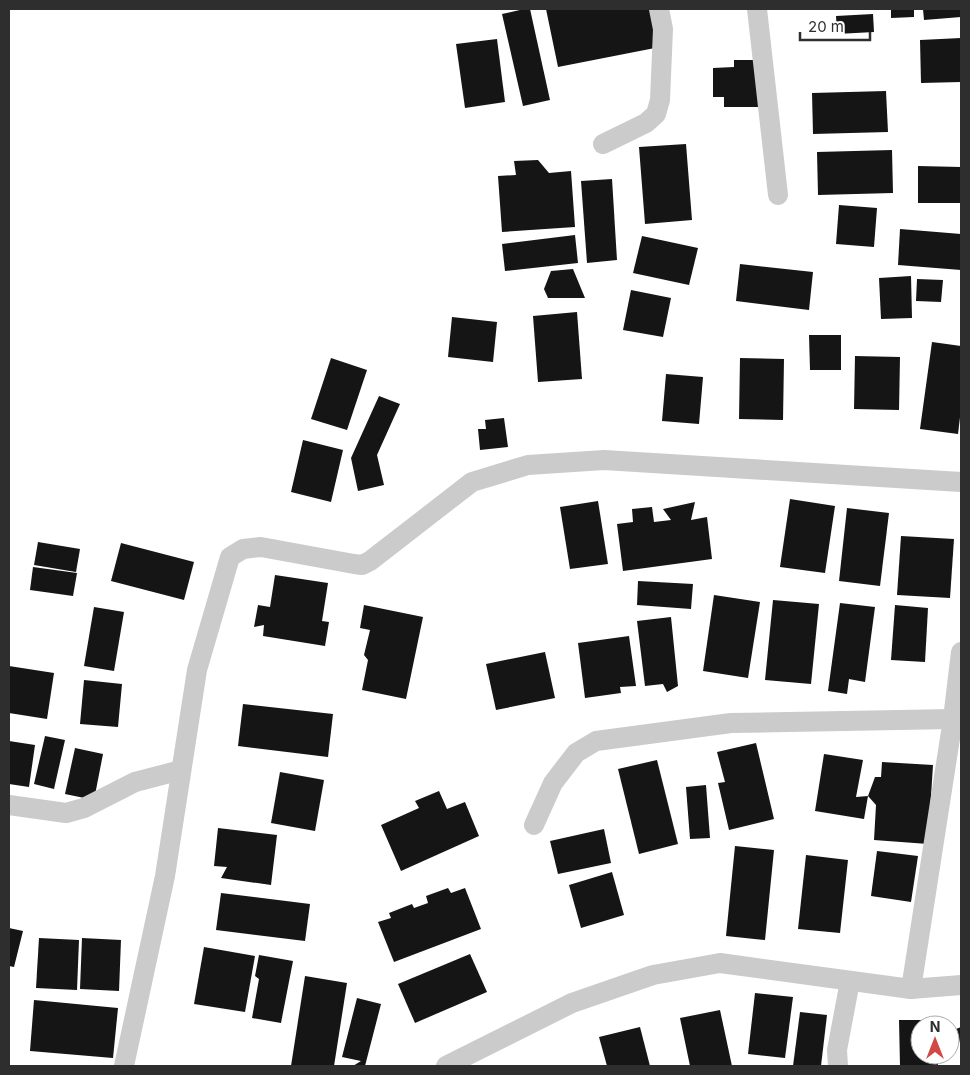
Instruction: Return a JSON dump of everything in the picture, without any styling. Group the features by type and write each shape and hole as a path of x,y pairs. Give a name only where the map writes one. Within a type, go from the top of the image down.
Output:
{"street":[{"path":"603,144 646,123 656,114 660,100 663,29 659,9"},
{"path":"757,9 778,195"},
{"path":"124,1066 165,876 197,670 230,558 243,549 261,547 362,564 370,561 472,482 528,465 604,460 961,482"},
{"path":"911,989 953,719 961,652"},
{"path":"534,825 553,784 564,768 576,753 596,740 731,723 953,719"},
{"path":"9,805 66,813 84,808 135,782 181,770"},
{"path":"446,1066 572,1003 654,975 720,963 911,989 961,986"},
{"path":"838,1066 837,1050 850,981"}],"building":[{"path":"530,9 550,100 523,106 502,14"},
{"path":"546,9 653,9 660,47 558,67"},
{"path":"891,9 914,9 914,17 891,18"},
{"path":"923,9 961,9 961,17 924,20"},
{"path":"873,14 874,32 837,34 836,16"},
{"path":"961,38 961,82 921,83 920,40"},
{"path":"497,39 505,102 465,108 456,44"},
{"path":"734,60 762,60 762,107 724,107 724,97 713,97 713,68 734,67"},
{"path":"886,91 888,132 813,134 812,93"},
{"path":"686,144 692,220 645,224 639,147"},
{"path":"892,150 893,193 818,195 817,152"},
{"path":"538,160 549,173 571,171 575,227 502,232 498,176 516,175 514,161"},
{"path":"918,166 961,167 961,203 918,203"},
{"path":"612,179 617,260 587,263 581,181"},
{"path":"839,205 877,208 874,247 836,244"},
{"path":"900,229 961,234 961,270 898,265"},
{"path":"575,235 578,263 505,271 502,244"},
{"path":"642,236 698,248 689,285 633,273"},
{"path":"740,264 813,272 809,310 736,301"},
{"path":"573,269 585,298 548,298 544,289 551,271"},
{"path":"911,276 912,318 881,319 879,278"},
{"path":"917,279 943,280 941,302 916,301"},
{"path":"631,290 671,298 663,337 623,330"},
{"path":"577,312 582,379 538,382 533,316"},
{"path":"452,317 497,322 493,362 448,357"},
{"path":"809,335 841,335 841,370 810,370"},
{"path":"932,342 961,346 961,409 958,434 920,429"},
{"path":"855,356 900,357 899,410 854,409"},
{"path":"331,358 367,370 347,430 311,419"},
{"path":"740,358 784,359 783,420 739,419"},
{"path":"666,374 703,377 699,424 662,421"},
{"path":"379,396 400,404 377,455 384,485 358,491 351,458"},
{"path":"504,418 508,447 480,450 478,429 486,429 485,420"},
{"path":"303,440 343,450 331,502 291,492"},
{"path":"790,499 835,506 825,573 780,567"},
{"path":"598,501 608,564 570,569 560,507"},
{"path":"695,502 691,520 707,517 712,559 623,571 617,524 633,522 632,509 652,507 654,522 671,520 663,509"},
{"path":"847,508 889,513 880,586 839,581"},
{"path":"901,536 954,539 950,598 897,595"},
{"path":"38,542 80,549 76,572 34,565"},
{"path":"121,543 194,562 184,600 111,581"},
{"path":"33,567 77,573 73,596 30,590"},
{"path":"275,575 328,583 322,621 329,622 325,646 263,636 264,625 254,627 258,605 270,607"},
{"path":"638,581 693,584 691,609 637,605"},
{"path":"714,595 760,602 748,678 703,671"},
{"path":"773,600 819,604 811,684 765,680"},
{"path":"840,603 875,607 865,682 849,679 847,694 828,691"},
{"path":"364,605 423,617 406,699 362,690 368,660 364,655 370,630 360,628"},
{"path":"895,605 928,608 925,662 891,660"},
{"path":"94,607 124,612 114,671 84,666"},
{"path":"671,617 678,686 667,692 663,684 645,686 637,621"},
{"path":"629,636 636,686 620,687 621,693 585,698 578,643"},
{"path":"545,652 555,698 496,710 486,664"},
{"path":"9,666 54,673 47,719 9,713"},
{"path":"84,680 122,684 118,727 80,724"},
{"path":"243,704 333,714 328,757 238,746"},
{"path":"45,736 65,740 54,789 34,784"},
{"path":"9,741 35,745 29,787 9,784"},
{"path":"756,743 774,819 729,830 718,783 725,782 717,752"},
{"path":"75,748 103,754 94,800 65,794"},
{"path":"824,754 863,760 856,797 868,796 864,819 815,811"},
{"path":"657,760 678,844 639,854 618,769"},
{"path":"882,762 933,765 928,844 874,840 876,805 868,796 875,777 881,777"},
{"path":"280,772 324,780 315,831 271,823"},
{"path":"706,785 710,838 690,839 686,787"},
{"path":"439,791 447,809 465,802 479,836 401,871 381,825 419,808 415,801"},
{"path":"218,828 277,835 271,885 221,878 227,867 214,866"},
{"path":"604,829 611,863 558,874 550,841"},
{"path":"735,846 774,850 765,940 726,936"},
{"path":"877,851 918,856 911,902 871,896"},
{"path":"806,855 848,860 840,933 798,929"},
{"path":"612,872 624,915 581,928 569,885"},
{"path":"448,888 451,893 465,888 481,929 394,962 378,922 391,918 389,913 412,904 414,908 428,903 426,896"},
{"path":"221,893 310,904 305,941 216,930"},
{"path":"9,928 23,931 14,967 9,966"},
{"path":"39,938 79,940 77,990 36,988"},
{"path":"82,938 121,940 119,991 80,989"},
{"path":"204,947 255,956 245,1012 194,1004"},
{"path":"470,954 487,992 415,1023 398,984"},
{"path":"259,955 293,961 281,1023 252,1018 259,979 255,976"},
{"path":"305,976 347,983 334,1066 291,1066"},
{"path":"755,993 793,997 785,1058 748,1054"},
{"path":"357,998 381,1004 365,1066 353,1066 361,1061 342,1057"},
{"path":"34,1000 118,1008 113,1058 30,1051"},
{"path":"720,1010 732,1066 690,1066 680,1018"},
{"path":"800,1012 827,1015 821,1066 793,1066"},
{"path":"899,1020 910,1020 910,1065 938,1066 900,1066"},
{"path":"640,1027 650,1066 607,1066 599,1037"},
{"path":"961,1027 961,1046 960,1043"}]}
